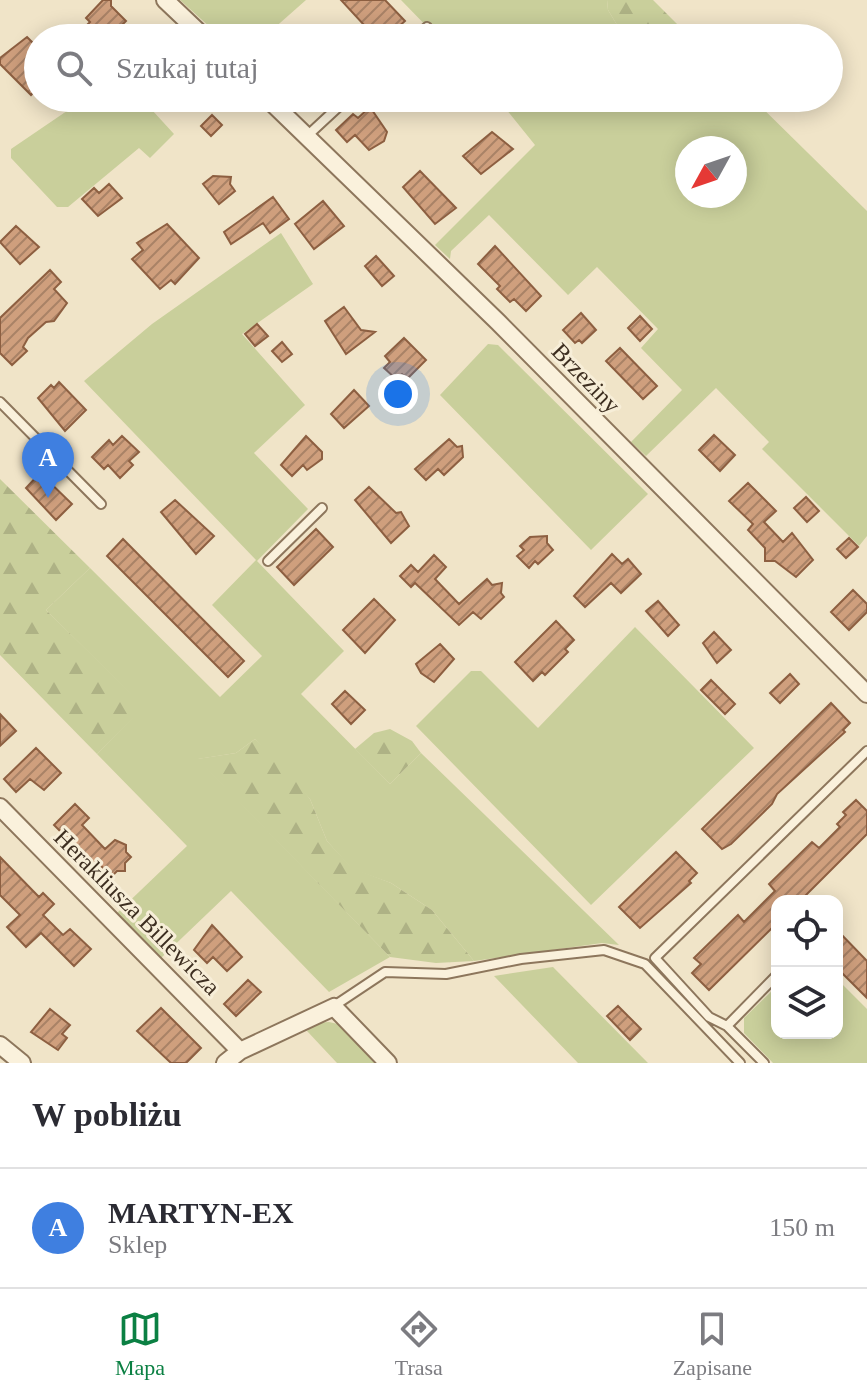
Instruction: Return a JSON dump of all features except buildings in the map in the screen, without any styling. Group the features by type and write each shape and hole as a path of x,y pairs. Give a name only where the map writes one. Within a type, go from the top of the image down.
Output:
{"street":[{"path":"165,0 190,24"},
{"name":"Brzeziny","path":"282,112 867,694"},
{"name":"Herakliusza Billewicza","path":"0,807 240,1051"},
{"path":"225,1063 240,1051 334,1007 388,1063"},
{"path":"0,1045 22,1063"}],"lane":[{"path":"307,136 333,112"},
{"path":"0,402 101,504"},
{"path":"268,561 322,508"},
{"path":"764,1063 727,1026 709,1017 655,958 867,751"},
{"path":"334,1007 385,972 446,974 521,959 604,950 645,964 740,1063"},
{"path":"727,1026 771,981"}],"green space":[{"path":"180,0 306,0 279,24 207,24"},
{"path":"401,0 607,0 608,10 616,24 424,24"},
{"path":"607,0 653,0 677,24 616,24 608,10"},
{"path":"65,112 154,112 174,134 150,158 139,148 68,207 57,207 11,158 11,149"},
{"path":"508,112 766,112 867,211 867,536 859,546 762,449 769,442 716,388 646,456 631,442 682,390 641,348 658,329 597,267 568,295 489,215 451,251 450,259 435,245 535,145"},
{"path":"281,233 313,284 242,334 305,405 254,453 308,509 257,561 344,651 301,694 390,784 421,753 619,945 602,943 474,961 432,910 391,883 352,869 327,841 310,799 255,739 236,753 198,759 390,957 329,992 231,891 161,958 117,913 187,846 97,754 144,707 46,610 90,568 220,697 262,656 212,605 256,560 84,381 152,324"},
{"path":"488,344 498,345 648,494 591,550 440,395"},
{"path":"0,479 90,568 46,610 145,707 97,754 0,655"},
{"path":"635,627 754,748 591,905 416,726 471,671 481,671 538,728"},
{"path":"390,729 412,741 421,753 390,784 355,749 374,733"},
{"path":"255,739 285,767 310,799 327,841 352,868 391,883 432,910 474,961 436,963 390,957 197,759 236,753"},
{"path":"553,967 648,1063 578,1063 494,976"},
{"path":"843,985 867,1009 867,1063 773,1063 744,1033 744,1018 771,992 771,1039 843,1039"},
{"path":"315,1023 342,1025 379,1063 337,1063 307,1031"}],"place":[{"name":"MARTYN-EX","path":"48,498"}]}
